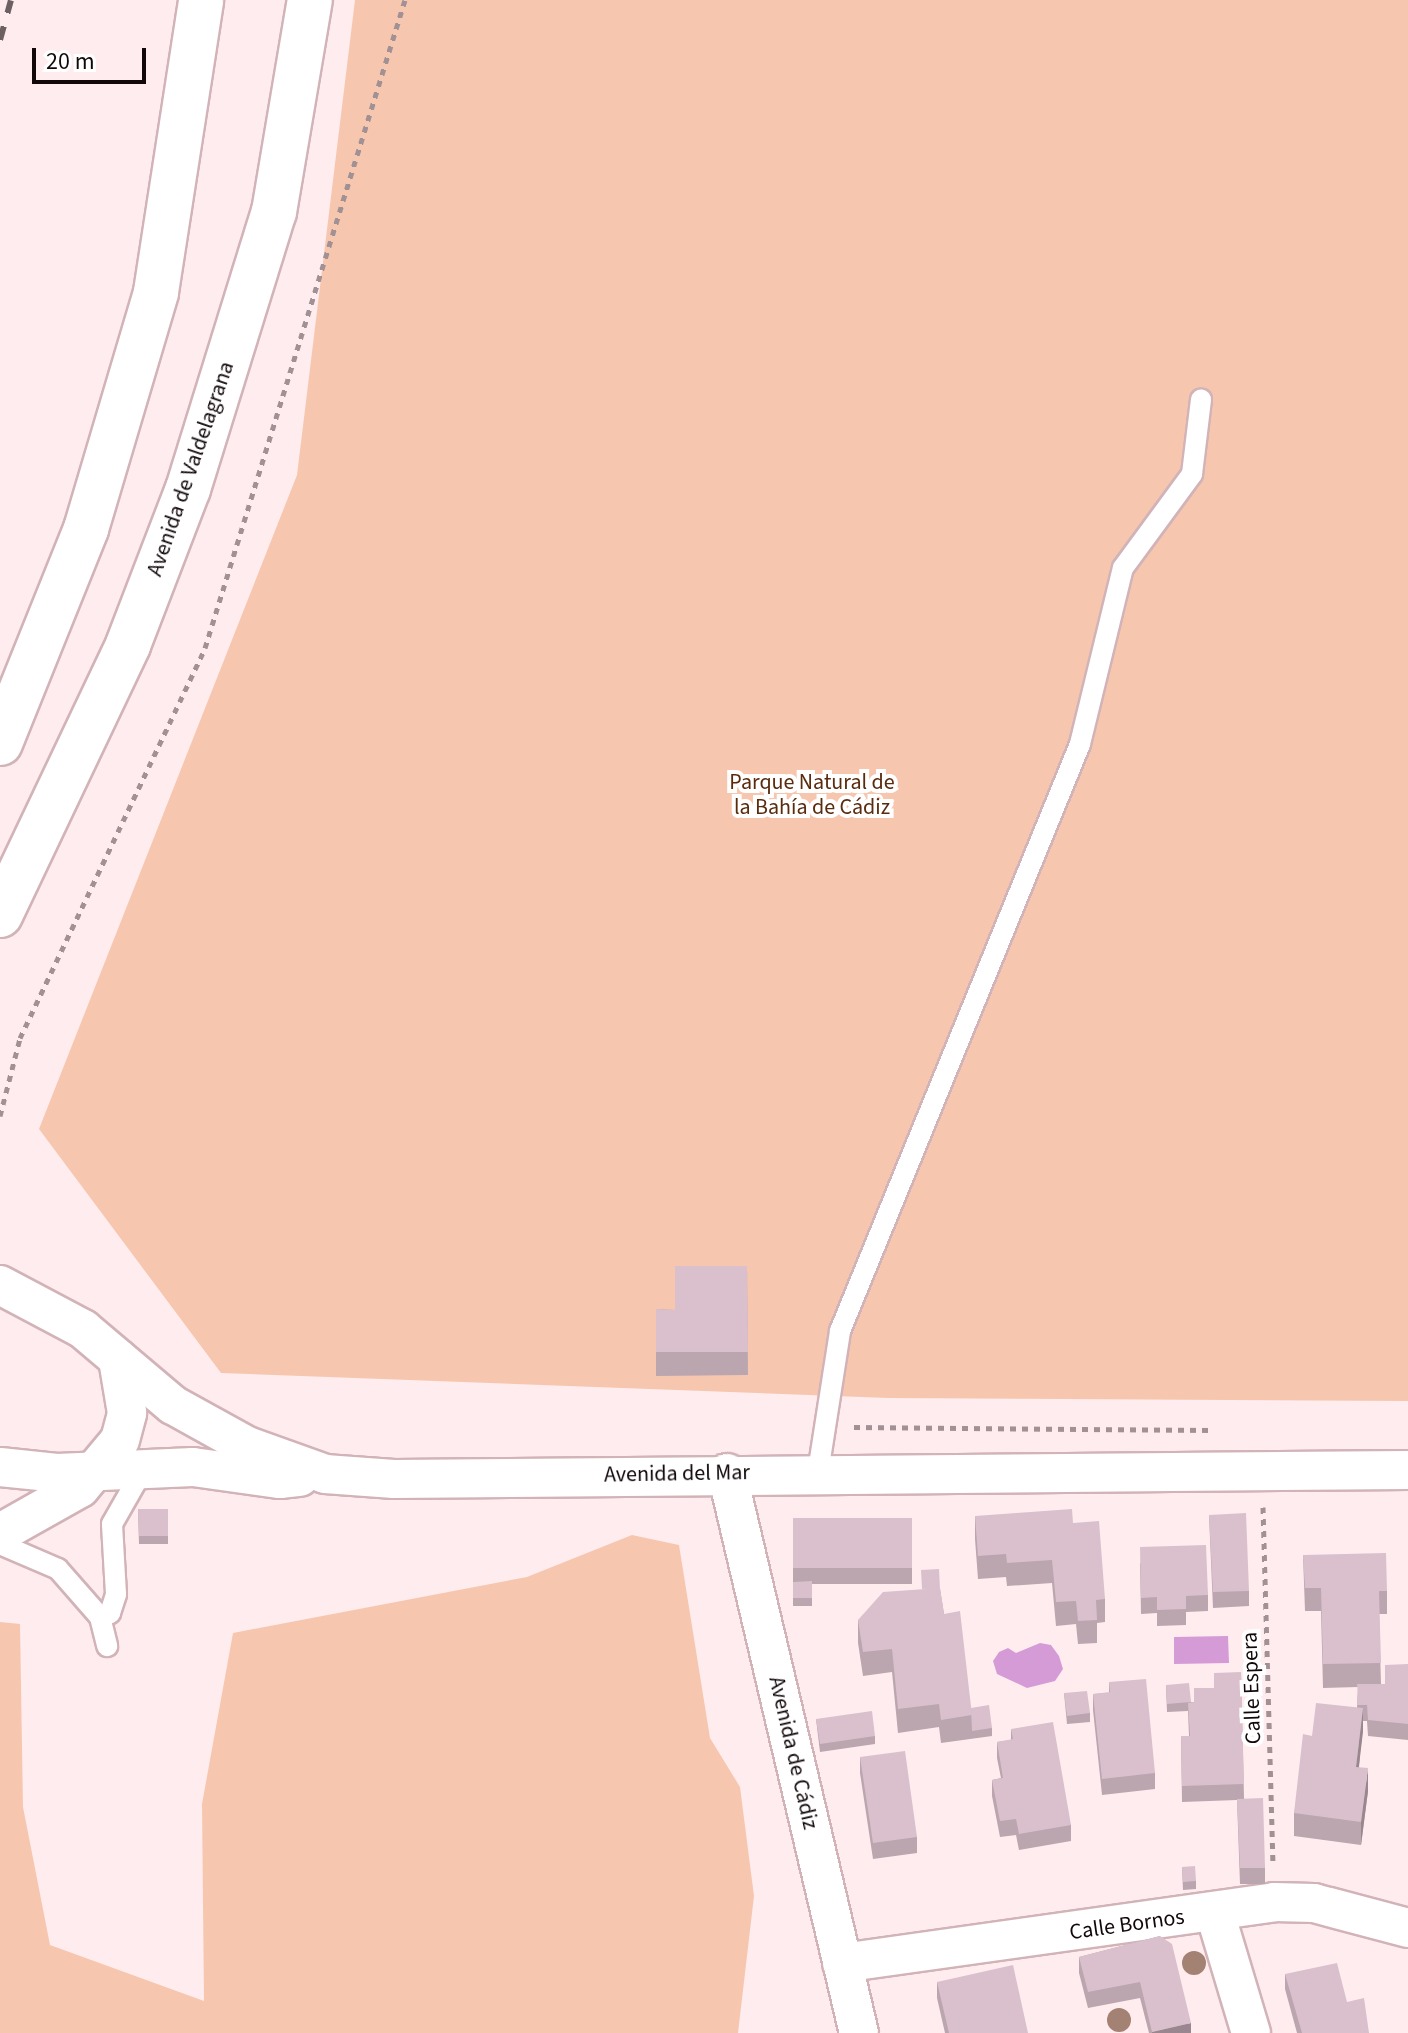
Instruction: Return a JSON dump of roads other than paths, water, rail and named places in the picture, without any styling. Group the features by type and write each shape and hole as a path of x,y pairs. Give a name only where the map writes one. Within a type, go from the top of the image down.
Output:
{"main road":[{"path":"0,743 86,529 156,292 201,0"},
{"name":"Avenida de Valdelagrana","path":"0,915 128,645 188,489 274,212 310,0"}],"street":[{"name":"Avenida del Mar","path":"0,1285 83,1329 173,1405 234,1439 325,1474 394,1479 818,1472 1408,1470"},
{"path":"0,1533 45,1512 99,1470 120,1440 127,1413 118,1359"},
{"path":"0,1467 99,1470 193,1467 280,1479 325,1474"},
{"name":"Avenida de Cádiz","path":"727,1473 859,2033"},
{"name":"Calle Bornos","path":"842,1963 1215,1913 1274,1902 1314,1903 1408,1928"},
{"path":"1215,1913 1251,2033"}],"lane":[{"path":"818,1472 840,1331 1080,744 1123,568 1192,474 1201,400"},
{"path":"100,1617 110,1613 116,1594 112,1524 144,1468"},
{"path":"0,1544 58,1569 100,1617 107,1646"}],"railway":[{"path":"0,40 11,0"}],"park label":[{"name":"Parque Natural de la Bahía de Cádiz","path":"812,794"}]}
